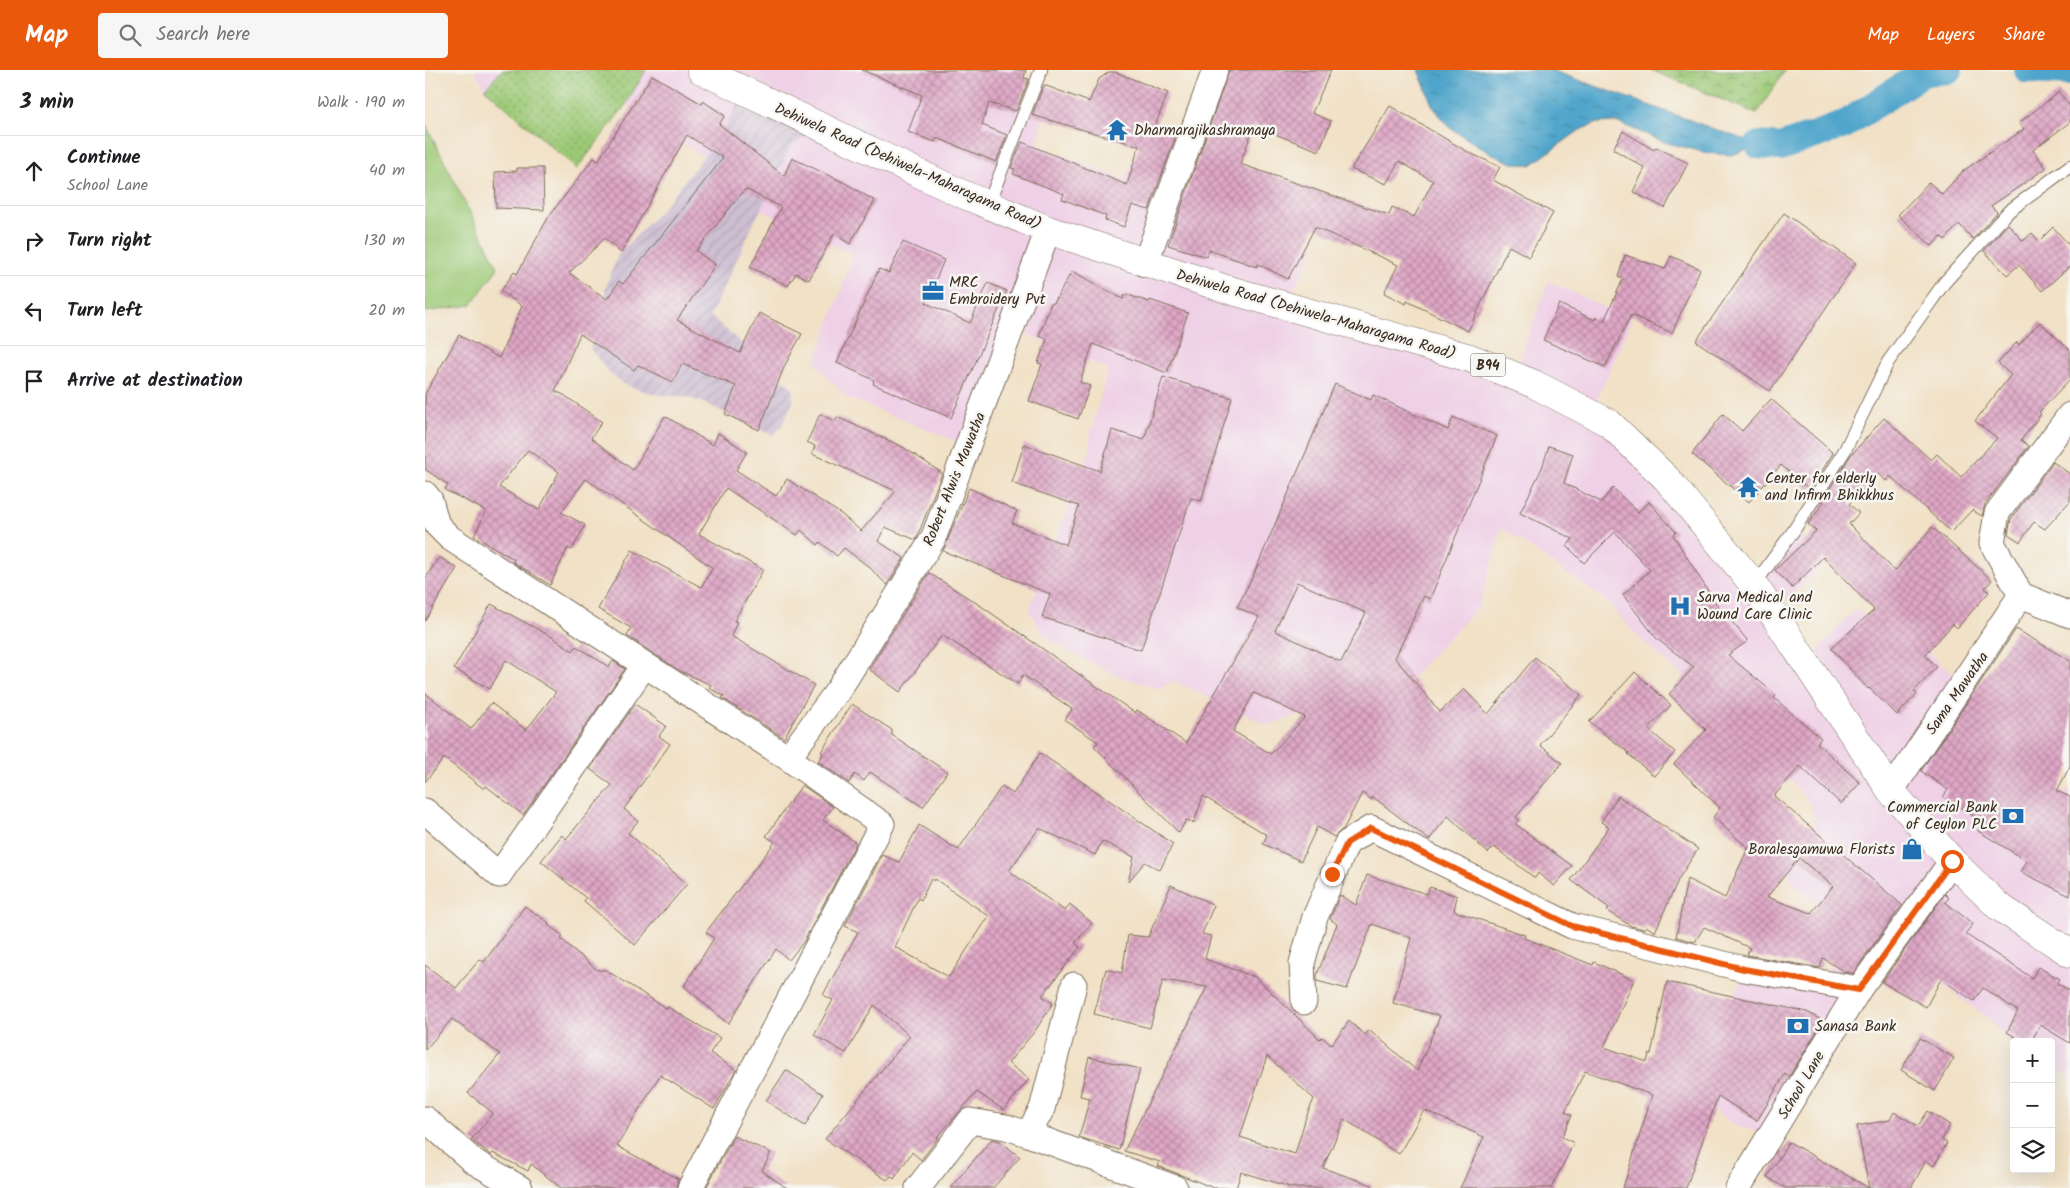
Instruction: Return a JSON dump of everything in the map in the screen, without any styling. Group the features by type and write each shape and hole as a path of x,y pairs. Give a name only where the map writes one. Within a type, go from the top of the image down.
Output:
{"main road":[{"name":"Dehiwela Road (Dehiwela-Maharagama Road)","path":"711,72 988,205 1048,230 1145,264 1470,358 1572,402 1609,423 1667,479 1754,585 1891,791 1952,861 1997,906 2070,954"}],"street":[{"path":"1145,264 1215,70"},
{"name":"Robert Alwis Mawatha","path":"788,758 839,689 933,539 1048,230"},
{"path":"2070,415 1997,514 1993,543 2021,595 2070,615"},
{"path":"425,494 430,500 437,526 450,538 788,758 882,824 690,1188"},
{"name":"Sama Mawatha","path":"1891,791 2021,595"},
{"path":"425,811 499,875 644,666"},
{"path":"1305,1002 1302,963 1315,918 1347,843 1371,828 1572,926 1744,969 1859,990"},
{"name":"School Lane","path":"1738,1188 1859,990 1952,861"},
{"path":"1028,1134 1042,1109 1074,985"},
{"path":"425,1119 473,1161 520,1188"},
{"path":"918,1188 970,1121 1006,1127 1028,1134 1175,1188"}],"lane":[{"path":"988,205 1041,70"},
{"path":"1754,585 1799,522 1845,450 1888,362 1944,283 2009,210 2070,166"}],"shaded area":[{"path":"474,70 502,70 485,89"},
{"path":"646,70 972,70 989,79 1027,106 1045,114 1037,145 1125,180 1138,149 1181,164 1175,184 1210,197 1275,230 1315,246 1286,306 1514,375 1548,281 1632,320 1591,412 1754,585 1794,530 1825,554 1820,568 1772,613 1806,664 1856,608 1887,638 1924,648 1963,684 1941,716 2012,772 2055,794 2070,790 2070,1076 2055,1070 2055,1038 2010,1038 2010,1043 1988,1018 1944,986 1944,981 1915,957 1897,937 1770,1135 1736,1126 1709,1106 1701,1096 1744,969 1825,983 1836,945 1832,914 1800,890 1792,881 1789,871 1815,822 1811,805 1759,743 1638,637 1606,601 1502,528 1479,606 1413,676 1268,725 1174,681 1159,689 1116,675 1080,657 1045,636 1029,611 1091,447 1090,436 1108,369 1012,328 968,446 846,397 815,363 854,255 760,209 790,147 818,127 721,135 703,157 626,104"},
{"path":"745,91 818,127 790,147 710,316 793,388 793,402 781,427 772,435 704,403 686,397 652,394 623,384 607,370 590,349 606,305 605,289 618,255 662,209 721,135"}],"green space":[{"path":"502,70 646,70 626,104 577,169 485,89"},
{"path":"1651,70 1785,70 1757,114"},
{"path":"425,123 498,268 471,305 425,312"}],"water":[{"path":"1418,70 1551,70 1759,145 1732,155 1706,153 1664,142 1616,122 1598,123 1580,130 1531,165 1512,163 1488,152 1450,128 1433,107"}],"building":[{"path":"862,70 1026,70 1024,78 1029,79 1016,111 989,103 982,125 1007,135 996,162 937,138 935,142 908,132 922,95"},
{"path":"1229,70 1331,70 1312,113 1331,121 1319,151 1254,126 1240,164 1389,215 1392,207 1414,217 1433,181 1399,161 1386,184 1351,169 1390,106 1468,152 1500,167 1493,180 1553,213 1529,257 1509,246 1468,331 1407,301 1406,304 1384,293 1398,265 1315,227 1288,279 1258,264 1257,267 1209,250 1207,257 1168,245"},
{"path":"1109,72 1115,72 1168,93 1154,128 1176,135 1149,210 1132,205 1124,227 1105,220 1106,216 1062,199 1064,194 1013,174 1015,169 1011,168 1022,142 1127,185 1139,146 1032,115 1044,85 1089,102 1099,79"},
{"path":"652,75 702,104 703,101 725,116 719,124 784,176 792,158 845,183 875,201 850,244 834,234 809,280 796,273 788,286 750,267 781,207 745,189 696,251 715,265 677,320 740,353 759,313 802,334 785,365 759,430 725,414 736,386 682,364 673,382 638,365 634,370 580,334 555,391 564,395 602,422 591,438 633,470 665,416 713,445 718,433 747,452 736,470 776,496 787,479 841,514 861,531 896,491 812,454 815,446 807,442 820,414 835,421 837,417 903,447 942,473 916,540 885,527 878,541 904,558 887,585 869,567 844,548 837,556 820,542 818,545 801,530 797,535 726,488 699,534 763,570 734,621 737,622 731,636 814,685 784,738 722,698 724,696 709,688 711,685 680,671 627,636 631,628 598,609 632,550 701,587 713,568 586,479 561,512 585,525 572,550 568,548 550,585 513,562 514,559 474,536 486,511 445,490 448,485 425,469 425,394 459,335 499,358 522,306 501,291 514,272 517,274 549,216 594,158 598,161","holes":["687,135 723,158 623,284 619,281 607,299 569,273 605,238 621,253","528,450 559,472 539,510 499,487"]},
{"path":"2059,92 2070,106 2070,122 2033,150 2046,168 1991,206 1997,212 1973,239 1959,224 1945,240 1941,236 1932,246 1898,215 1929,182 1942,194 1963,171 2024,129 2019,123"},
{"path":"1623,131 1654,150 1656,147 1688,163 1665,208 1633,192 1645,168 1613,149"},
{"path":"517,168 543,168 544,210 496,208 495,172 517,171"},
{"path":"1784,213 1856,263 1770,391 1696,341"},
{"path":"2008,224 2023,241 2032,233 2039,241 2053,227 2070,246 2070,266 2042,291 2019,265 2007,275 1984,251"},
{"path":"903,242 944,260 926,303 970,323 988,283 1007,291 951,418 873,384 874,380 837,363 879,269 889,273"},
{"path":"1625,255 1665,269 1671,256 1700,269 1672,333 1631,315 1605,367 1543,340 1559,304 1595,320 1596,317 1604,321 1623,279 1618,277"},
{"path":"1072,271 1123,299 1125,294 1188,313 1167,373 1093,344 1080,382 1090,386 1078,419 1029,401 1042,364 1038,363 1047,339 1039,336 1051,303 1054,303"},
{"path":"2040,322 2070,350 2070,379 2039,412 2041,414 2021,440 2029,446 1985,504 1982,516 1972,510 1951,532 1890,476 1886,481 1878,474 1849,504 1859,513 1849,524 1895,571 1932,527 1992,580 1985,588 1989,592 1957,628 1953,624 1925,655 1937,667 1914,691 1917,694 1897,715 1868,689 1831,648 1874,610 1823,557 1792,588 1775,570 1816,531 1808,524 1824,502 1822,501 1851,455 1884,418 1931,460 1937,454 1961,477 1997,438 1975,421 2011,375 1998,363 2017,342 2019,345"},
{"path":"1163,377 1232,398 1201,501 1191,498 1141,650 1042,617 1050,594 943,551 969,488 1017,511 1012,523 1066,545 1079,506 1012,483 1024,444 1100,471 1112,430 1144,440"},
{"path":"1335,384 1371,400 1373,395 1448,430 1453,417 1497,436 1430,599 1424,596 1395,658 1440,712 1464,689 1488,714 1535,657 1581,695 1540,745 1562,763 1516,817 1519,820 1515,824 1572,866 1554,886 1538,873 1535,878 1494,847 1488,853 1448,816 1429,840 1373,797 1372,800 1362,793 1344,828 1334,837 1317,827 1301,861 1263,844 1267,835 1203,796 1194,823 1186,820 1179,833 1094,746 1098,742 1065,720 1072,709 1023,675 1018,684 942,635 900,692 869,669 929,573 981,606 1135,713 1137,710 1186,743 1259,617 1237,607 1253,576","holes":["1297,582 1366,613 1341,662 1275,631","1254,693 1305,717 1271,754 1233,731"]},
{"path":"1771,399 1833,453 1810,490 1781,465 1749,502 1692,454 1723,414 1742,431"},
{"path":"1549,446 1573,454 1564,483 1601,502 1613,488 1638,512 1649,502 1676,532 1673,535 1715,602 1748,641 1728,655 1776,695 1774,698 1821,738 1817,743 1860,783 1841,804 1800,766 1774,796 1902,905 1853,973 1844,972 1823,958 1820,968 1747,955 1750,948 1704,927 1695,942 1676,937 1687,879 1725,898 1748,848 1713,817 1720,808 1674,764 1706,730 1669,694 1694,667 1657,639 1623,595 1650,570 1615,532 1584,563 1567,546 1573,539 1520,513 1542,468","holes":["1799,858 1833,886 1811,913 1767,897"]},
{"path":"2053,462 2070,474 2070,501 2045,529 2034,522 2020,542 2008,534 2011,519"},
{"path":"439,557 457,568 425,621 425,579"},
{"path":"491,604 552,637 573,651 576,646 609,667 613,661 625,669 523,815 486,786 484,789 444,758 425,782 425,693 471,729 491,703 526,730 556,692 506,660 490,689 454,669"},
{"path":"2016,629 2070,661 2070,766 2057,791 2070,797 2070,896 2021,872 2027,861 1978,831 1983,822 1943,797 1948,790 1921,771"},
{"path":"1635,672 1671,705 1648,729 1675,752 1654,776 1629,753 1589,722"},
{"path":"635,704 666,726 659,736 670,744 624,809 638,821 628,833 687,884 635,945 584,901 586,898 541,861 562,835 566,839 612,785 590,769"},
{"path":"852,704 892,730 892,735 947,772 923,807 870,772 864,781 855,774 849,783 818,761 823,754 821,752"},
{"path":"1040,753 1173,844 1160,870 1145,862 1128,882 1134,857 1102,841 1095,855 1039,828 1009,871 1065,911 1070,904 1092,923 1075,943 1080,947 1042,996 1053,1003 1035,1031 1008,1063 1029,1079 1004,1110 977,1092 937,1137 921,1160 912,1152 894,1179 891,1176 887,1180 825,1139 910,1036 874,1005 846,1053 814,1035 833,1000 823,995 858,932 845,926 882,855 899,862 919,825 958,850 1002,786 1013,794","holes":["931,879 934,881 935,879 989,916 949,977 895,947 918,898 921,900"]},
{"path":"802,785 833,807 823,820 856,843 804,941 789,960 776,949 728,1024 684,986 714,938 706,932 775,842 766,836"},
{"path":"1618,796 1698,849 1679,878 1655,932 1646,926 1644,929 1631,926 1607,911 1609,908 1571,880 1609,827 1601,822"},
{"path":"1367,875 1427,894 1430,887 1457,896 1454,911 1525,935 1524,938 1593,965 1594,962 1634,980 1604,1047 1647,1062 1649,1054 1651,1054 1667,982 1807,1012 1823,1021 1789,1077 1785,1074 1757,1121 1718,1096 1686,1188 1623,1188 1652,1095 1585,1071 1565,1112 1572,1115 1562,1137 1574,1143 1551,1188 1460,1188 1484,1137 1424,1110 1399,1154 1344,1119 1323,1168 1372,1185 1372,1188 1293,1188 1241,1172 1236,1188 1214,1188 1158,1166 1160,1162 1124,1151 1207,987 1163,980 1150,1028 1094,1014 1106,969 1122,973 1128,935 1148,937 1171,885 1214,905 1202,934 1211,936 1205,959 1255,977 1320,1039 1322,1037 1331,1045 1349,1021 1365,1035 1370,1030 1417,1071 1440,1016 1393,1003 1411,938 1372,924 1347,989 1317,981 1317,975 1337,924 1330,919 1340,895 1356,905","holes":["1267,1056 1314,1099 1306,1117 1295,1154 1240,1137"]},
{"path":"1945,894 1949,898 1945,902 1973,924 1965,934 2032,978 2038,967 2060,979 2057,983 2070,991 2070,1043 2040,1025 2033,1038 2017,1038 2007,1032 2018,1011 1983,988 1974,1001 1941,979 1926,1007 1882,982"},
{"path":"525,906 549,923 548,925 563,936 561,939 597,970 606,970 667,1009 668,1007 720,1038 710,1053 736,1070 714,1109 660,1075 617,1146 678,1179 676,1188 561,1188 531,1164 528,1171 493,1153 491,1155 471,1140 493,1113 468,1093 500,1054 452,1019 425,1050 425,965 456,988 480,959 484,962"},
{"path":"1920,1038 1954,1058 1935,1091 1901,1070"},
{"path":"1089,1057 1140,1069 1119,1150 1079,1137 1090,1098 1080,1096"},
{"path":"786,1070 823,1094 805,1126 766,1101"},
{"path":"1928,1111 1950,1125 1942,1140 1947,1143 1934,1166 1926,1161 1911,1188 1869,1188 1857,1126 1890,1120 1894,1112 1918,1126"},
{"path":"734,1136 771,1153 762,1171 787,1188 706,1188"},
{"path":"992,1139 1000,1141 1020,1157 993,1188 950,1188"},
{"path":"1789,1142 1869,1188 1785,1188 1767,1177"}],"waterway":[{"path":"1759,145 1780,147 1844,125 1924,72 1949,70"},
{"path":"2028,70 2070,72"}],"place":[{"name":"Dharmarajikashramaya","path":"1117,130"},
{"name":"MRC Embroidery Pvt","path":"933,291"},
{"name":"Center for elderly and Infirm Bhikkhus","path":"1748,487"},
{"name":"Sarva Medical and Wound Care Clinic","path":"1680,606"},
{"name":"Commercial Bank of Ceylon PLC","path":"2013,816"},
{"name":"Boralesgamuwa Florists","path":"1912,849"},
{"name":"Sanasa Bank","path":"1798,1026"}],"route":[{"path":"1332,874 1347,843 1371,828 1572,926 1744,969 1859,990 1952,861"}]}
